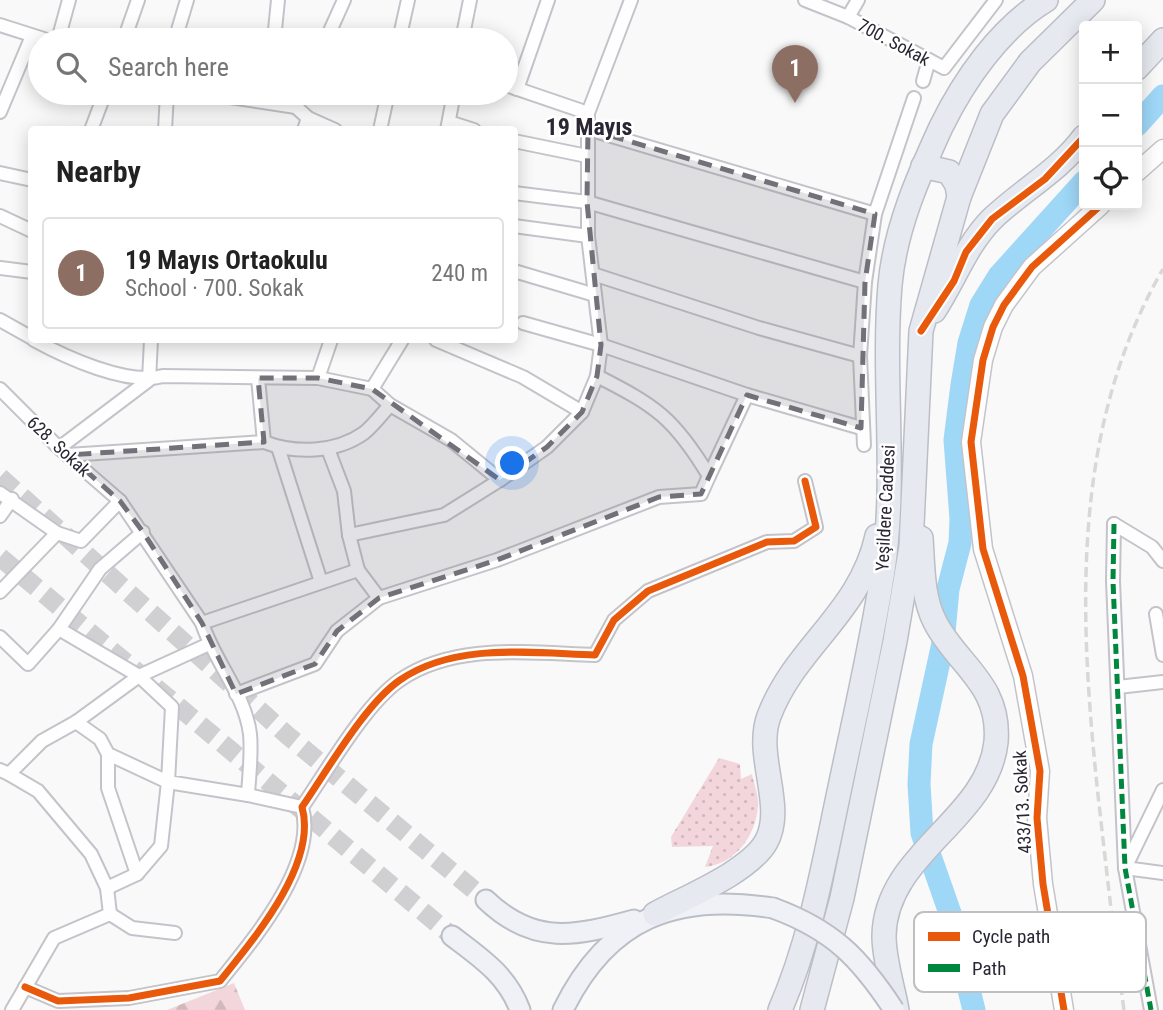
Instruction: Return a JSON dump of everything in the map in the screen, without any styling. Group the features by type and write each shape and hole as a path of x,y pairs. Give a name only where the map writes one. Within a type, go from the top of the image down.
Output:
{"highway":[{"name":"Yeşildere Caddesi","path":"780,1010 797,972 816,901 883,569 890,474 887,362 890,283 901,226 923,166 953,102 975,69 1011,30 1046,0"},
{"name":"Yeşildere Caddesi","path":"812,1010 842,898 895,641 911,547 921,331 959,197 992,114 1037,54 1093,0"},
{"path":"1142,63 1163,40"},
{"path":"921,331 954,281 966,252 992,219 1045,179 1079,142"},
{"path":"923,166 949,172 957,185 959,197"},
{"path":"895,1010 884,936 897,888 986,780 996,742 994,713 986,690 971,666 949,645 934,620 925,589 917,447"},
{"path":"655,914 727,875 750,860 766,842 772,819 765,737 768,718 797,665 852,599 873,551 890,474"}],"main road":[{"path":"486,900 514,923 545,934 583,934 697,904 735,902 773,908 804,919 831,936 855,957 895,1010"},
{"path":"563,1010 579,978 604,947 630,927 655,914"},
{"path":"452,936 492,965 515,995 520,1010"}],"street":[{"path":"61,28 69,0"},
{"path":"128,28 138,0"},
{"path":"179,28 187,0"},
{"path":"275,28 278,0"},
{"path":"331,28 344,0"},
{"path":"402,28 408,0"},
{"path":"464,28 470,0"},
{"path":"518,72 548,0"},
{"path":"349,535 444,515 547,447 582,412 597,376 601,345 588,236 588,113 631,0"},
{"name":"700. Sokak","path":"805,0 848,17 944,68 990,2"},
{"path":"848,17 858,0"},
{"path":"0,25 28,35"},
{"path":"0,112 28,46"},
{"path":"923,81 929,60"},
{"path":"518,89 588,113"},
{"path":"864,446 861,428 860,356 865,282 875,214 914,98"},
{"path":"92,126 101,105"},
{"path":"165,126 166,105"},
{"path":"289,105 296,107 306,124"},
{"path":"381,126 385,105"},
{"path":"448,126 452,105"},
{"path":"588,129 875,214"},
{"path":"518,142 587,156"},
{"path":"1142,168 1163,149"},
{"path":"0,173 28,179"},
{"path":"518,193 587,202 865,282"},
{"name":"433/13. Sokak","path":"1047,912 1037,818 1040,771 1023,676 983,548 971,442 983,360 993,327 1016,286 1032,267 1095,210"},
{"path":"0,216 28,229"},
{"path":"518,227 588,236"},
{"path":"0,268 28,272"},
{"path":"518,272 595,295"},
{"path":"593,274 759,328 860,356"},
{"path":"0,320 28,336"},
{"path":"523,323 601,345 747,395 861,428"},
{"path":"40,343 67,359 149,380"},
{"path":"149,380 151,343"},
{"path":"318,379 330,343"},
{"path":"372,389 400,343"},
{"path":"443,343 523,377 582,412"},
{"path":"64,452 149,380 163,376 318,379 372,389 390,405 451,440 500,480"},
{"path":"597,376 650,402 686,438 709,476"},
{"path":"258,378 264,442"},
{"name":"628. Sokak","path":"0,389 64,452 120,500 202,623 209,644 236,694 250,733 248,795"},
{"path":"236,694 315,663 337,631 379,597 497,560 659,497 701,494 747,395"},
{"path":"64,452 264,442 278,447 328,449 363,433 390,405"},
{"path":"278,447 321,582"},
{"path":"328,449 344,491 349,535 358,570 379,597"},
{"path":"25,988 58,1001 129,998 220,981 269,920 293,873 306,824 302,807 367,715 400,680 440,661 504,651 595,655 614,620 648,591 767,542 794,541 816,527 805,481"},
{"path":"0,493 57,533 81,541 120,500"},
{"path":"0,516 12,499"},
{"path":"1133,912 1125,868 1113,581 1114,524 1152,547 1163,561"},
{"path":"0,637 28,664 59,629 100,569 143,532"},
{"path":"0,592 57,533"},
{"path":"202,623 358,570"},
{"path":"1156,614 1163,655"},
{"path":"59,629 139,676 172,707 161,846 137,874 107,888"},
{"path":"110,914 107,888 92,854 38,791 4,772 41,741 76,722 139,676 209,644"},
{"path":"1118,687 1163,682"},
{"path":"76,722 100,739 108,754 108,788 137,874"},
{"path":"108,754 168,782 302,807"},
{"path":"1125,868 1163,790"},
{"path":"1125,868 1163,873"},
{"path":"12,1010 54,938 110,914"},
{"path":"110,914 132,928 174,933"},
{"path":"1146,983 1151,1010"},
{"name":"433/13. Sokak","path":"1061,992 1064,1010"}],"highlighted area":[{"path":"588,129 875,214 865,282 861,428 747,395 701,494 659,497 497,560 379,598 337,631 315,664 236,694 202,623 143,532 120,501 68,455 264,442 258,378 318,378 372,389 500,480 547,447 582,412 597,376 601,345 587,202"}],"green space":[{"path":"719,758 740,764 741,779 752,774 758,806 753,828 742,847 726,860 705,867 713,846 672,847 671,837"},
{"path":"234,983 245,1010 167,1010"}],"waterway":[{"path":"1142,119 1163,96"},
{"path":"950,912 922,833 919,784 921,744 943,643 948,589 960,543 961,519 955,440 969,343 981,305 999,276 1079,188"},
{"path":"970,992 974,1010"}],"tunnel":[{"path":"0,477 287,735 486,900"},
{"path":"0,557 452,936"}],"railway":[{"path":"1112,912 1098,795 1087,660 1088,525 1097,459 1111,394 1133,330 1163,269"},
{"path":"1122,992 1124,1010"}],"marked path":[{"path":"1114,524 1113,581 1125,868 1133,912"},
{"path":"1146,983 1151,1010"}],"cycle path":[{"path":"921,331 954,281 966,252 992,219 1045,179 1079,142"},
{"path":"1048,912 1037,818 1040,771 1023,676 983,549 971,442 983,360 993,327 1004,305 1032,267 1095,210"},
{"path":"25,987 58,1001 129,998 220,981 265,923 292,876 301,852 304,829 302,807 360,721 387,691 422,668 469,655 494,652 595,655 614,620 648,591 767,542 794,541 816,527 805,481"},
{"path":"1061,992 1064,1010"}],"place":[{"name":"19 Mayıs Ortaokulu","path":"795,103"}],"district":[{"name":"19 Mayıs","path":"589,127"}]}
